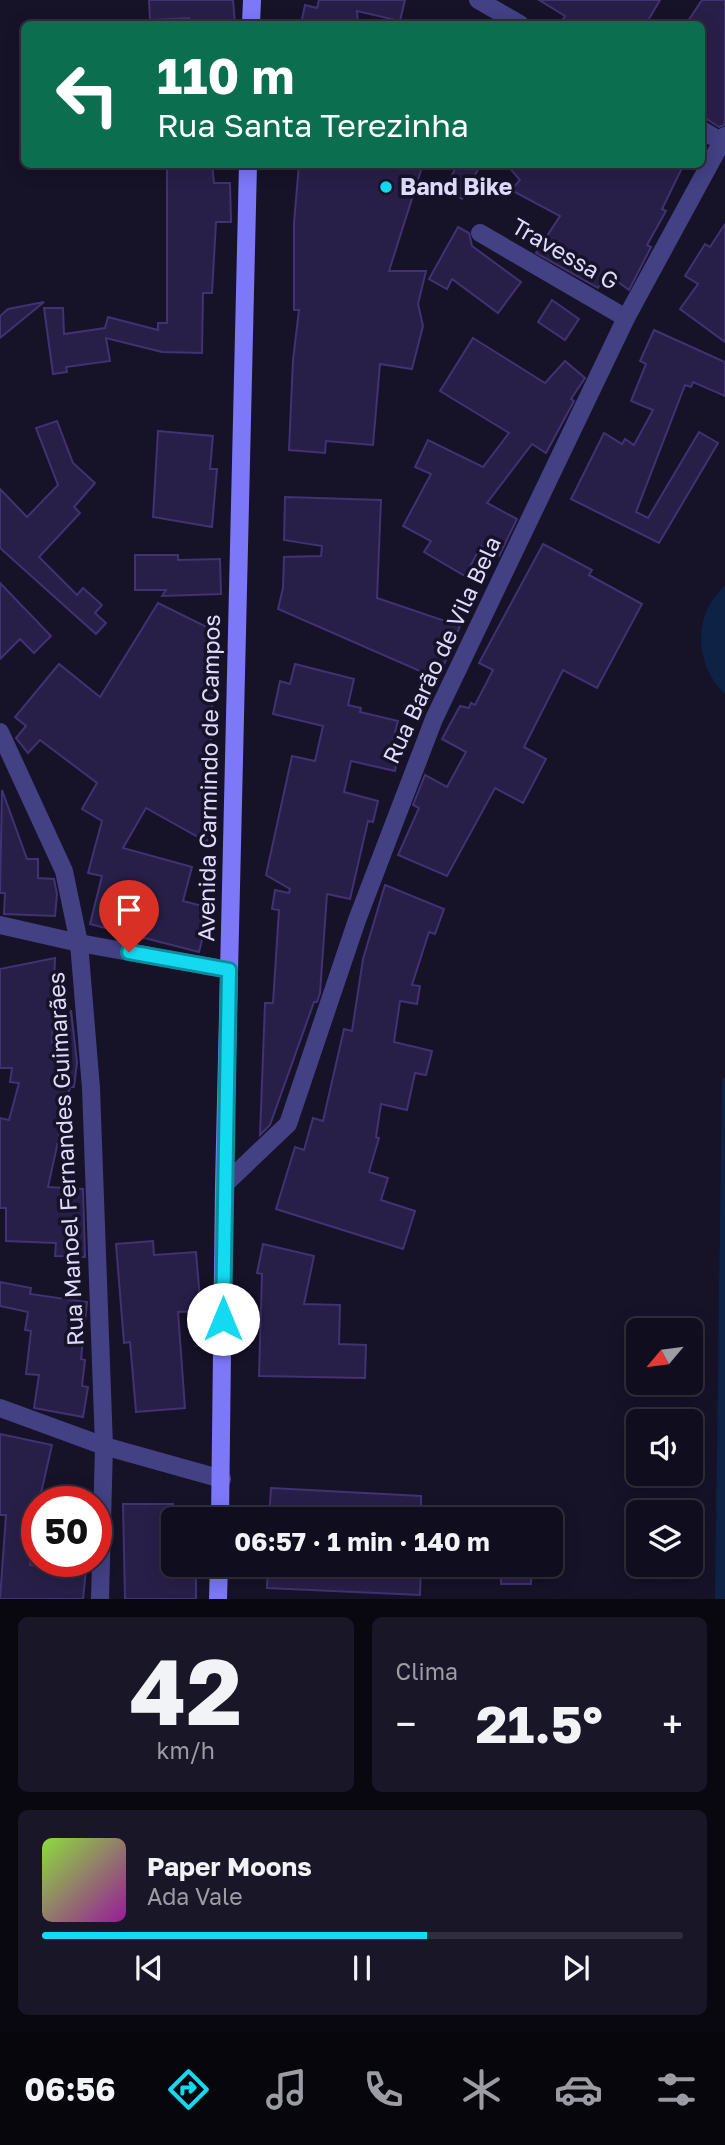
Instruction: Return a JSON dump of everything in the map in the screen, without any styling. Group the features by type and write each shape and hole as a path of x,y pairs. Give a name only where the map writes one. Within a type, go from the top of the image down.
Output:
{"main road":[{"path":"251,21 252,0"},
{"name":"Avenida Carmindo de Campos","path":"221,1507 224,1185 248,168"},
{"path":"218,1599 219,1577"}],"street":[{"path":"478,0 515,21"},
{"path":"705,131 724,139"},
{"name":"Rua Barão de Vila Bela","path":"224,1185 288,1125 357,920 434,719 626,318 724,139"},
{"name":"Travessa G","path":"481,233 626,318"},
{"name":"Rua Manoel Fernandes Guimarães","path":"0,732 64,871 79,943 91,1088 104,1446 100,1599"},
{"path":"0,925 79,943 229,970"},
{"path":"0,1408 104,1446 222,1479"}],"water":[{"path":"725,586 725,694 707,669 701,640 707,611 714,597"},
{"path":"722,1078 725,1078 725,1599 715,1599"}],"building":[{"path":"149,0 233,0 235,21 189,21 189,18 150,20"},
{"path":"319,0 405,0 400,21 357,11 358,21 302,21 305,5 317,8"},
{"path":"539,0 660,0 648,21 562,21 565,16"},
{"path":"702,0 725,0 725,125 719,127 705,118 705,21 688,21"},
{"path":"167,168 212,168 214,183 230,183 231,222 216,222 212,293 203,293 202,353 162,352 106,338 110,361 66,367 67,372 53,374 44,308 63,308 64,334 105,328 108,317 158,330 158,323 167,323"},
{"path":"299,168 422,168 389,271 426,271 418,304 423,326 412,369 380,364 373,445 326,441 325,453 289,450 293,360 299,310 294,310 294,223"},
{"path":"456,168 479,168 462,199 444,189"},
{"path":"510,168 682,168 662,209 666,211 647,245 651,247 629,290 606,273 598,288 536,253 560,216 511,190 520,180"},
{"path":"725,224 725,342 680,309 698,284 685,276 705,244 710,247"},
{"path":"458,227 469,233 472,246 521,282 498,313 452,279 447,289 429,279"},
{"path":"552,300 579,319 565,340 538,322"},
{"path":"44,302 0,338 0,316 8,309"},
{"path":"654,330 725,362 725,396 693,382 691,387 685,385 636,512 648,518 699,432 718,443 659,543 571,499 604,433 622,444 625,439 634,445 653,410 631,401 646,364 640,361"},
{"path":"473,338 545,383 565,361 585,378 571,399 574,401 546,453 532,444 487,503 517,519 499,556 481,546 465,576 424,552 431,541 403,526 431,474 415,467 428,440 483,467 509,433 440,391"},
{"path":"57,421 73,463 95,483 74,507 80,513 39,557 77,595 83,588 102,605 95,613 106,623 96,634 0,548 0,489 27,517 58,485 36,428"},
{"path":"158,431 213,436 210,469 217,469 212,527 153,517"},
{"path":"285,497 381,500 377,598 460,626 438,679 278,609 283,588 284,557 321,556 322,546 284,540"},
{"path":"543,544 592,570 589,575 642,604 597,688 563,670 524,747 546,759 523,803 495,788 447,876 398,855 419,808 413,805 425,775 447,787 466,752 442,739 460,706 469,708 471,703 475,705 493,670 479,663"},
{"path":"135,555 178,555 178,560 220,559 221,594 162,596 166,590 135,590"},
{"path":"0,583 51,636 34,653 20,639 0,659"},
{"path":"158,603 215,631 207,842 146,808 123,848 192,867 183,901 210,908 199,952 90,924 102,876 88,873 102,821 82,809 97,783 40,740 28,753 16,738 26,726 15,717 59,664 100,697"},
{"path":"295,664 354,679 348,705 361,708 360,712 398,721 391,748 399,750 395,771 351,761 344,792 378,801 373,822 368,821 350,899 327,894 320,993 317,1002 314,1002 270,1125 260,1135 265,1003 273,1003 279,910 272,909 275,890 289,893 290,889 266,875 292,756 315,761 323,726 273,714 280,681 290,684"},
{"path":"2,790 27,859 38,859 38,878 54,879 57,894 55,916 4,914 5,893 0,893"},
{"path":"385,885 444,909 435,934 429,932 412,985 420,986 417,1004 400,1001 394,1042 432,1051 426,1075 415,1073 407,1110 381,1104 376,1137 379,1138 369,1172 388,1178 381,1200 415,1211 403,1249 276,1209 295,1147 304,1150 313,1118 323,1121 344,1029 352,1031 363,959"},
{"path":"55,958 52,1042 61,1043 71,1010 77,1063 74,1087 70,1087 48,1187 83,1189 85,1257 55,1256 56,1243 6,1241 6,1208 0,1208 0,1118 9,1120 19,1083 10,1082 12,1068 0,1068 0,969"},
{"path":"153,1241 154,1255 196,1252 201,1311 178,1312 185,1408 136,1412 130,1342 124,1343 116,1244"},
{"path":"263,1244 314,1256 304,1304 340,1305 339,1344 366,1345 365,1378 259,1376 262,1274 257,1273"},
{"path":"0,1282 31,1288 30,1294 87,1302 81,1359 85,1360 82,1386 88,1387 83,1417 34,1408 39,1375 26,1374 31,1331 25,1330 28,1312 0,1306"},
{"path":"0,1434 52,1445 43,1486 21,1486 21,1577 85,1577 83,1599 0,1599 6,1515 0,1515"},
{"path":"271,1488 421,1496 421,1507 270,1507"},
{"path":"123,1504 173,1504 173,1507 161,1507 161,1577 196,1577 196,1599 125,1599"},
{"path":"267,1577 421,1577 420,1595 267,1588"},
{"path":"501,1577 531,1577 531,1584 501,1584"}],"place":[{"name":"Band Bike","path":"386,187"}],"route":[{"path":"129,952 229,970 223,1319"}]}
